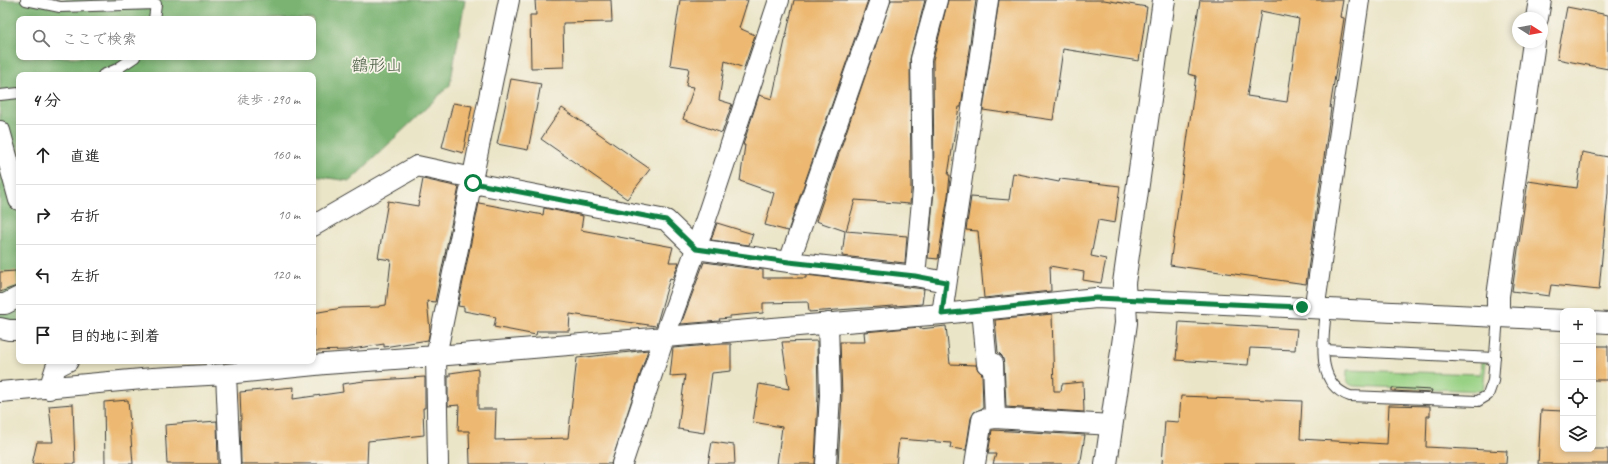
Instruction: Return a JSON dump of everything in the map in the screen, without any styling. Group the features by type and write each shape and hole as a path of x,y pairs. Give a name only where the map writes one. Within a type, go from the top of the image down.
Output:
{"street":[{"path":"438,464 436,356 509,0"},
{"path":"622,464 779,0"},
{"path":"789,262 880,0"},
{"path":"915,276 923,190 921,59 937,0"},
{"path":"942,314 988,0"},
{"path":"1106,464 1126,323 1124,283 1164,0"},
{"path":"1321,308 1316,297 1359,0"},
{"path":"1538,12 1540,0"},
{"path":"1498,316 1498,296 1533,48"},
{"path":"0,131 16,189"},
{"path":"316,224 417,166 473,180 666,220 696,249 789,262 915,276 946,282"},
{"path":"0,304 5,304 16,298"},
{"path":"0,392 152,378 226,374 325,364 664,338 942,314 1096,298 1560,320"},
{"path":"982,309 987,364 993,363 995,418"},
{"path":"1596,322 1608,323"},
{"path":"826,464 830,395 828,323"},
{"path":"0,328 16,330"},
{"path":"49,388 61,364"},
{"path":"226,374 230,464"},
{"path":"975,464 982,420 995,418 1112,425"}],"lane":[{"path":"26,0 60,7 156,4 154,16"},
{"path":"110,72 130,60"},
{"path":"0,95 16,93"},
{"path":"1321,308 1324,350 1323,356 1326,370 1334,386 1341,393 1350,396 1478,401 1488,395 1493,381 1498,316"},
{"path":"1324,350 1495,358"}],"green space":[{"name":"鶴形山","path":"0,0 465,0 450,85 350,181 316,176 316,72 16,72 16,326 0,324"},
{"path":"1482,362 1486,362 1483,391 1354,386 1349,384 1347,378 1347,370 1481,374"}],"building":[{"path":"535,0 611,0 612,22 563,23 564,67 531,68 530,15 536,15"},
{"path":"680,0 748,0 739,28 755,35 744,68 725,61 719,100 732,104 722,133 683,119 694,87 686,86 689,68 670,65"},
{"path":"794,0 868,0 788,231 765,225 774,193 740,181 745,145 743,145 759,95 772,99"},
{"path":"891,0 925,0 910,59 910,204 855,200 846,231 907,236 905,263 842,256 845,231 816,221"},
{"path":"948,0 976,0 961,107 959,107 948,175 950,175 948,196 938,259 928,258 934,190 933,60"},
{"path":"999,0 1104,0 1147,7 1139,61 1063,49 1053,120 983,110"},
{"path":"1200,0 1343,0 1340,17 1344,18 1306,284 1170,265 1196,76 1188,74","holes":["1261,11 1299,19 1287,102 1247,96"]},
{"path":"1567,7 1608,15 1608,69 1557,59"},
{"path":"511,79 541,84 528,150 497,144"},
{"path":"453,103 472,106 463,153 442,147"},
{"path":"562,108 650,169 627,199 541,139"},
{"path":"1582,152 1608,157 1608,192 1599,290 1551,285 1549,296 1512,291 1528,181 1577,188"},
{"path":"1013,173 1059,182 1060,179 1120,186 1115,223 1098,220 1091,256 1106,259 1101,283 1083,280 1084,272 1050,266 1051,291 984,298 978,231 966,230 971,197 1009,200"},
{"path":"423,179 459,187 435,302 427,301 430,330 428,340 384,347 384,344 346,350 316,351 316,312 342,308 379,307 386,305 391,260 378,258 388,201 418,206"},
{"path":"479,203 543,215 544,208 583,216 581,230 673,247 669,262 679,262 673,279 670,278 656,326 570,314 569,331 537,331 536,335 494,327 496,317 464,311 464,307 458,306"},
{"path":"717,223 753,234 749,245 711,240"},
{"path":"704,262 763,270 763,278 806,278 806,275 924,289 922,304 809,312 808,302 763,303 763,313 730,316 730,318 719,319 720,321 681,324"},
{"path":"16,271 16,286 0,292 0,272"},
{"path":"1052,314 1054,391 1061,391 1062,384 1083,382 1084,412 1006,407 1004,363 1002,356 998,352 995,320"},
{"path":"1179,322 1297,329 1295,350 1250,348 1248,365 1176,360"},
{"path":"946,326 950,364 976,365 982,374 983,408 974,412 971,418 966,450 950,448 951,443 899,439 896,464 838,464 842,395 840,342 865,342 864,332"},
{"path":"817,341 818,395 815,464 777,464 782,427 753,422 759,384 789,389 782,342"},
{"path":"731,344 731,371 712,373 704,433 678,429 685,375 670,376 673,348"},
{"path":"1596,346 1608,346 1608,380 1596,380"},
{"path":"648,350 611,464 470,464 469,431 458,431 459,405 448,406 448,376 450,376 450,373 478,369 478,409 496,409 495,440 568,438 577,358"},
{"path":"425,377 425,408 423,408 424,435 368,441 367,464 241,464 240,392 294,387 293,399 343,392 342,384"},
{"path":"1392,388 1432,390 1431,393 1392,391"},
{"path":"1181,396 1302,401 1300,439 1387,444 1389,405 1430,406 1430,416 1427,416 1426,447 1507,451 1506,464 1162,464 1165,421 1179,422"},
{"path":"128,400 133,464 105,464 104,402"},
{"path":"73,404 75,464 32,464 37,442 53,442 49,406"},
{"path":"1541,410 1560,411 1560,452 1596,452 1596,449 1608,449 1608,464 1538,464"},
{"path":"217,421 218,464 167,464 165,425"},
{"path":"992,430 1085,435 1080,464 993,464 996,454 988,454"},
{"path":"712,442 734,445 735,464 708,464"}],"route":[{"path":"473,183 666,220 696,249 789,262 915,276 946,282 942,314 1096,298 1302,307"}]}
